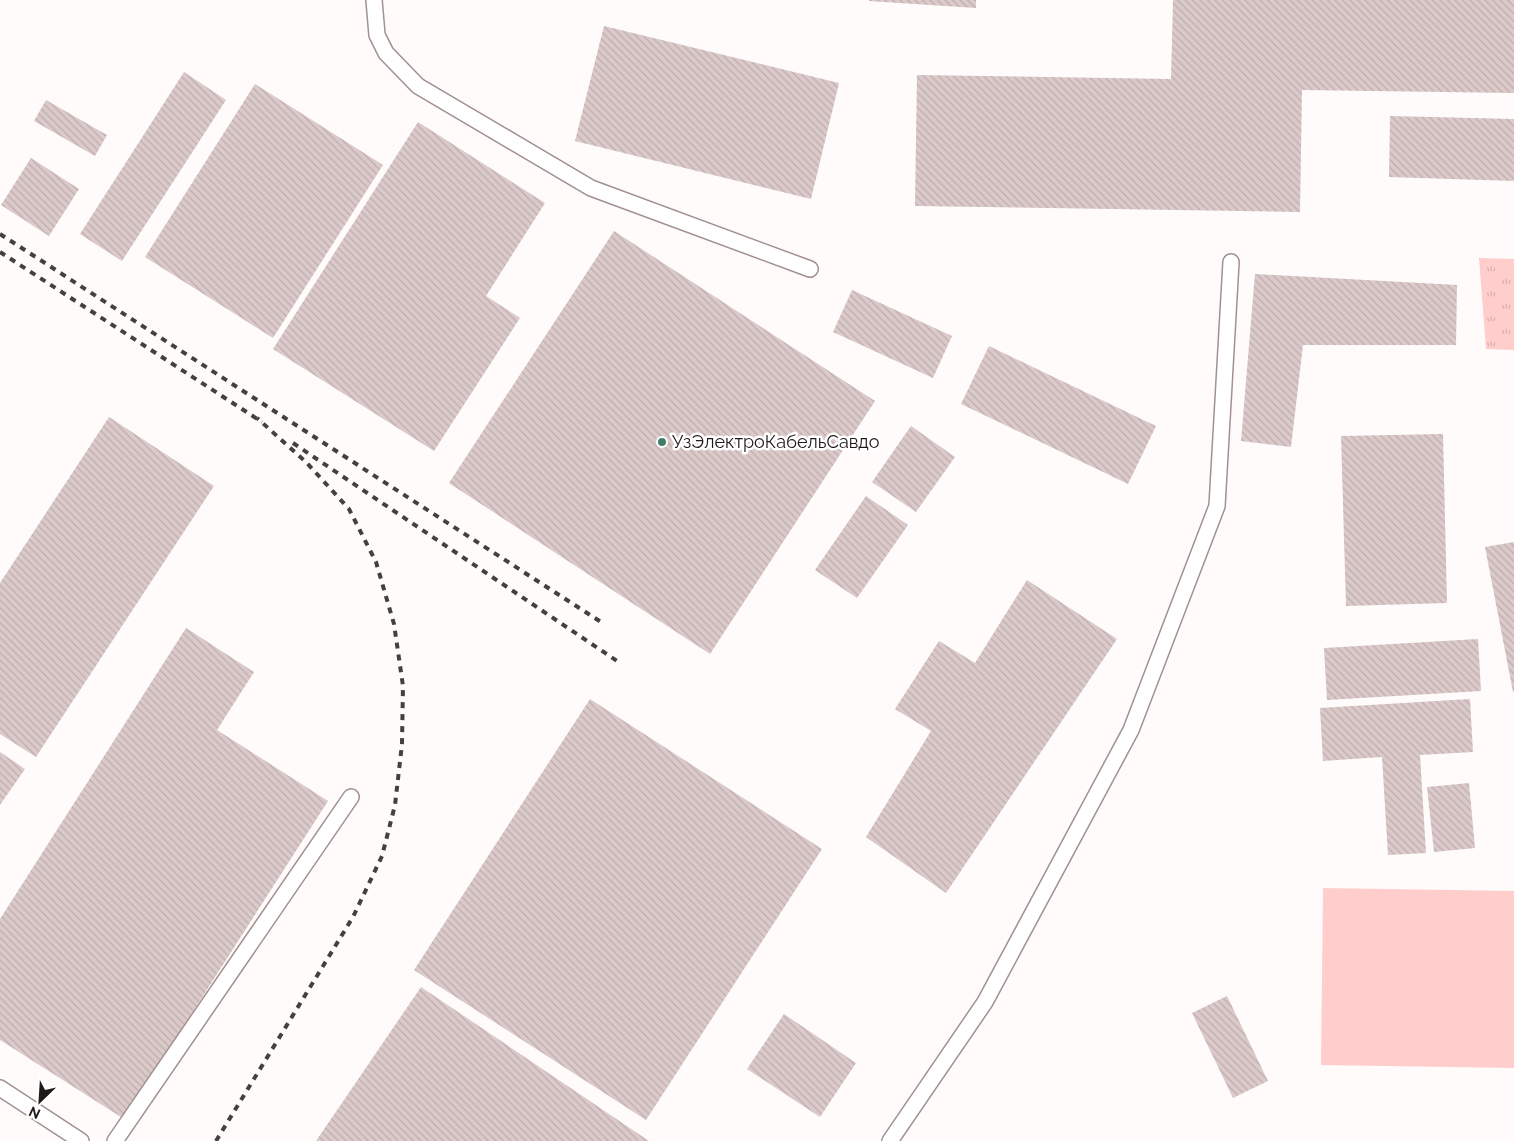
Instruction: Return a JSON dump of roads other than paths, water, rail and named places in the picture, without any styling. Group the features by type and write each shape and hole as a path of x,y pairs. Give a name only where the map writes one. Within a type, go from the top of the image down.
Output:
{"lane":[{"path":"374,0 377,35 386,53 418,86 590,188 810,269"},
{"path":"890,1141 985,1002 1131,730 1217,506 1231,262"},
{"path":"115,1141 351,797"},
{"path":"0,1088 81,1141"}],"railway":[{"path":"0,234 601,622"},
{"path":"0,252 262,422"},
{"path":"216,1141 353,917 382,856 395,805 402,744 403,686 394,624 376,562 349,509 306,462 257,418"},
{"path":"293,443 617,661"}],"place":[{"name":"УзЭлектроКабельСавдо","path":"662,442"}]}
